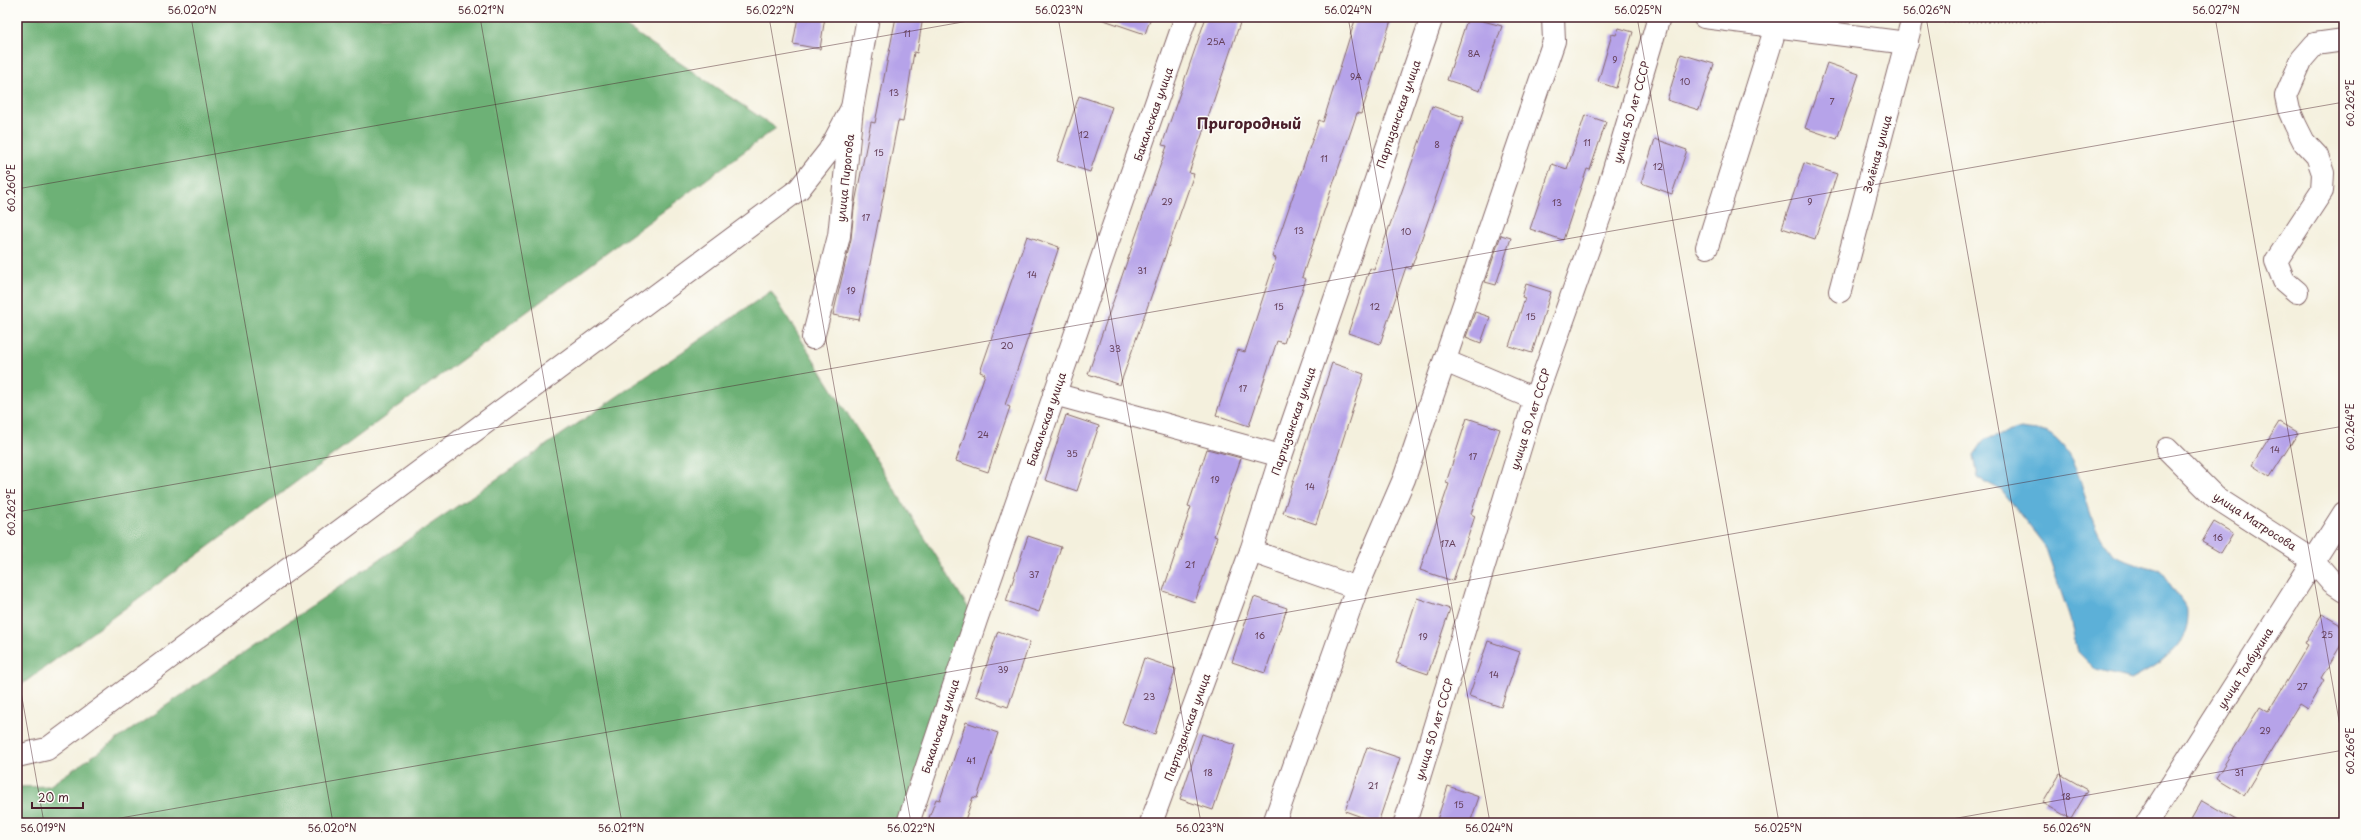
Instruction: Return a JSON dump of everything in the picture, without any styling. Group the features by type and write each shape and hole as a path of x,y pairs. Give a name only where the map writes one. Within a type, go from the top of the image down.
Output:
{"street":[{"name":"улица Пирогова","path":"813,338 839,236 852,108 868,17"},
{"name":"Бакальская улица","path":"908,823 976,620 1186,17"},
{"name":"Партизанская улица","path":"1151,823 1251,551 1281,456 1432,17"},
{"path":"1274,823 1357,588 1404,479 1445,361 1554,41 1553,17"},
{"name":"улица 50 лет СССР","path":"1405,823 1535,399 1601,213 1659,17"},
{"path":"1704,17 1910,28"},
{"path":"1707,247 1777,22"},
{"name":"Зелёная улица","path":"1840,291 1910,28"},
{"path":"2297,292 2284,281 2276,261 2322,191 2323,174 2316,156 2304,142 2295,124 2289,110 2286,96 2302,59 2315,44 2344,40"},
{"path":"17,756 47,749 799,189 829,151 852,108"},
{"path":"1445,361 1535,399"},
{"path":"1054,394 1281,456"},
{"name":"улица Матросова","path":"2167,449 2215,497 2313,560 2332,582 2344,590"},
{"name":"улица Толбухина","path":"2147,823 2344,513"},
{"path":"1251,551 1357,588"}],"path":[{"path":"1910,28 1936,20 2046,21 2164,17"}],"green space":[{"path":"17,17 612,17 776,128 17,688"},
{"path":"771,291 976,620 899,823 17,823 17,787 49,786"}],"water":[{"path":"2021,429 2048,433 2063,446 2072,460 2094,522 2101,537 2110,550 2114,554 2127,560 2160,570 2188,610 2188,622 2186,629 2177,645 2156,665 2131,679 2096,670 2078,652 2069,615 2045,546 2001,490 1978,478 1974,455 1985,439"}],"building":[{"path":"798,17 825,17 820,49 793,44"},
{"path":"896,17 923,17 917,53 914,52 903,122 898,121 859,320 833,315 851,239 854,208 871,122 875,123"},
{"path":"1101,17 1151,17 1145,34 1101,19"},
{"path":"1206,17 1242,17 1189,173 1194,174 1120,385 1088,374 1167,146 1162,145"},
{"path":"1356,17 1392,17 1361,114 1357,113 1302,277 1306,279 1284,343 1277,341 1249,426 1216,415 1238,350 1245,352 1276,258 1272,257 1319,120 1323,122"},
{"path":"1468,17 1502,26 1480,91 1447,80"},
{"path":"1619,28 1633,32 1616,88 1598,82 1612,34 1616,35"},
{"path":"1681,54 1714,64 1699,110 1667,100"},
{"path":"1827,63 1859,74 1837,139 1805,128"},
{"path":"1079,96 1112,107 1090,172 1057,161"},
{"path":"1432,106 1464,117 1411,269 1406,267 1380,344 1348,333 1370,268 1374,270"},
{"path":"1585,115 1606,122 1590,170 1587,169 1563,240 1530,229 1552,164 1567,169"},
{"path":"1655,139 1687,150 1672,194 1641,183"},
{"path":"1804,163 1837,174 1815,239 1782,228"},
{"path":"1501,235 1511,238 1496,285 1485,282"},
{"path":"1027,236 1059,247 1005,405 1010,407 988,472 956,461 985,374 980,372"},
{"path":"1526,284 1551,292 1532,353 1509,346 1525,298 1522,297"},
{"path":"1475,312 1490,317 1481,343 1466,337"},
{"path":"1332,363 1364,374 1316,524 1283,513"},
{"path":"1066,415 1099,426 1077,491 1045,480"},
{"path":"1467,418 1500,429 1471,514 1475,516 1453,581 1420,570 1449,484 1446,483"},
{"path":"2279,422 2298,433 2270,477 2252,465"},
{"path":"1207,449 1241,458 1214,536 1217,537 1195,602 1163,591 1191,507 1188,506"},
{"path":"2214,522 2233,533 2221,553 2202,542"},
{"path":"1028,536 1061,547 1039,612 1006,601"},
{"path":"1254,597 1287,608 1265,673 1232,662"},
{"path":"1417,598 1450,609 1428,674 1396,663"},
{"path":"2322,614 2344,627 2344,640 2321,678 2324,680 2307,709 2299,704 2244,795 2216,778 2260,707 2268,712 2308,645 2305,643"},
{"path":"998,631 1030,642 1008,707 976,696"},
{"path":"1488,641 1520,652 1501,707 1469,696"},
{"path":"1144,658 1176,669 1155,734 1122,723"},
{"path":"966,722 998,733 977,798 973,797 964,823 927,823 936,799 940,800"},
{"path":"1202,734 1235,745 1213,810 1180,799"},
{"path":"1367,747 1400,758 1378,823 1345,811"},
{"path":"2060,774 2088,790 2071,819 2043,803"},
{"path":"1448,786 1479,797 1470,823 1436,823"},
{"path":"2202,800 2241,823 2189,823"}],"district":[{"name":"Пригородный","path":"1249,122"}]}
